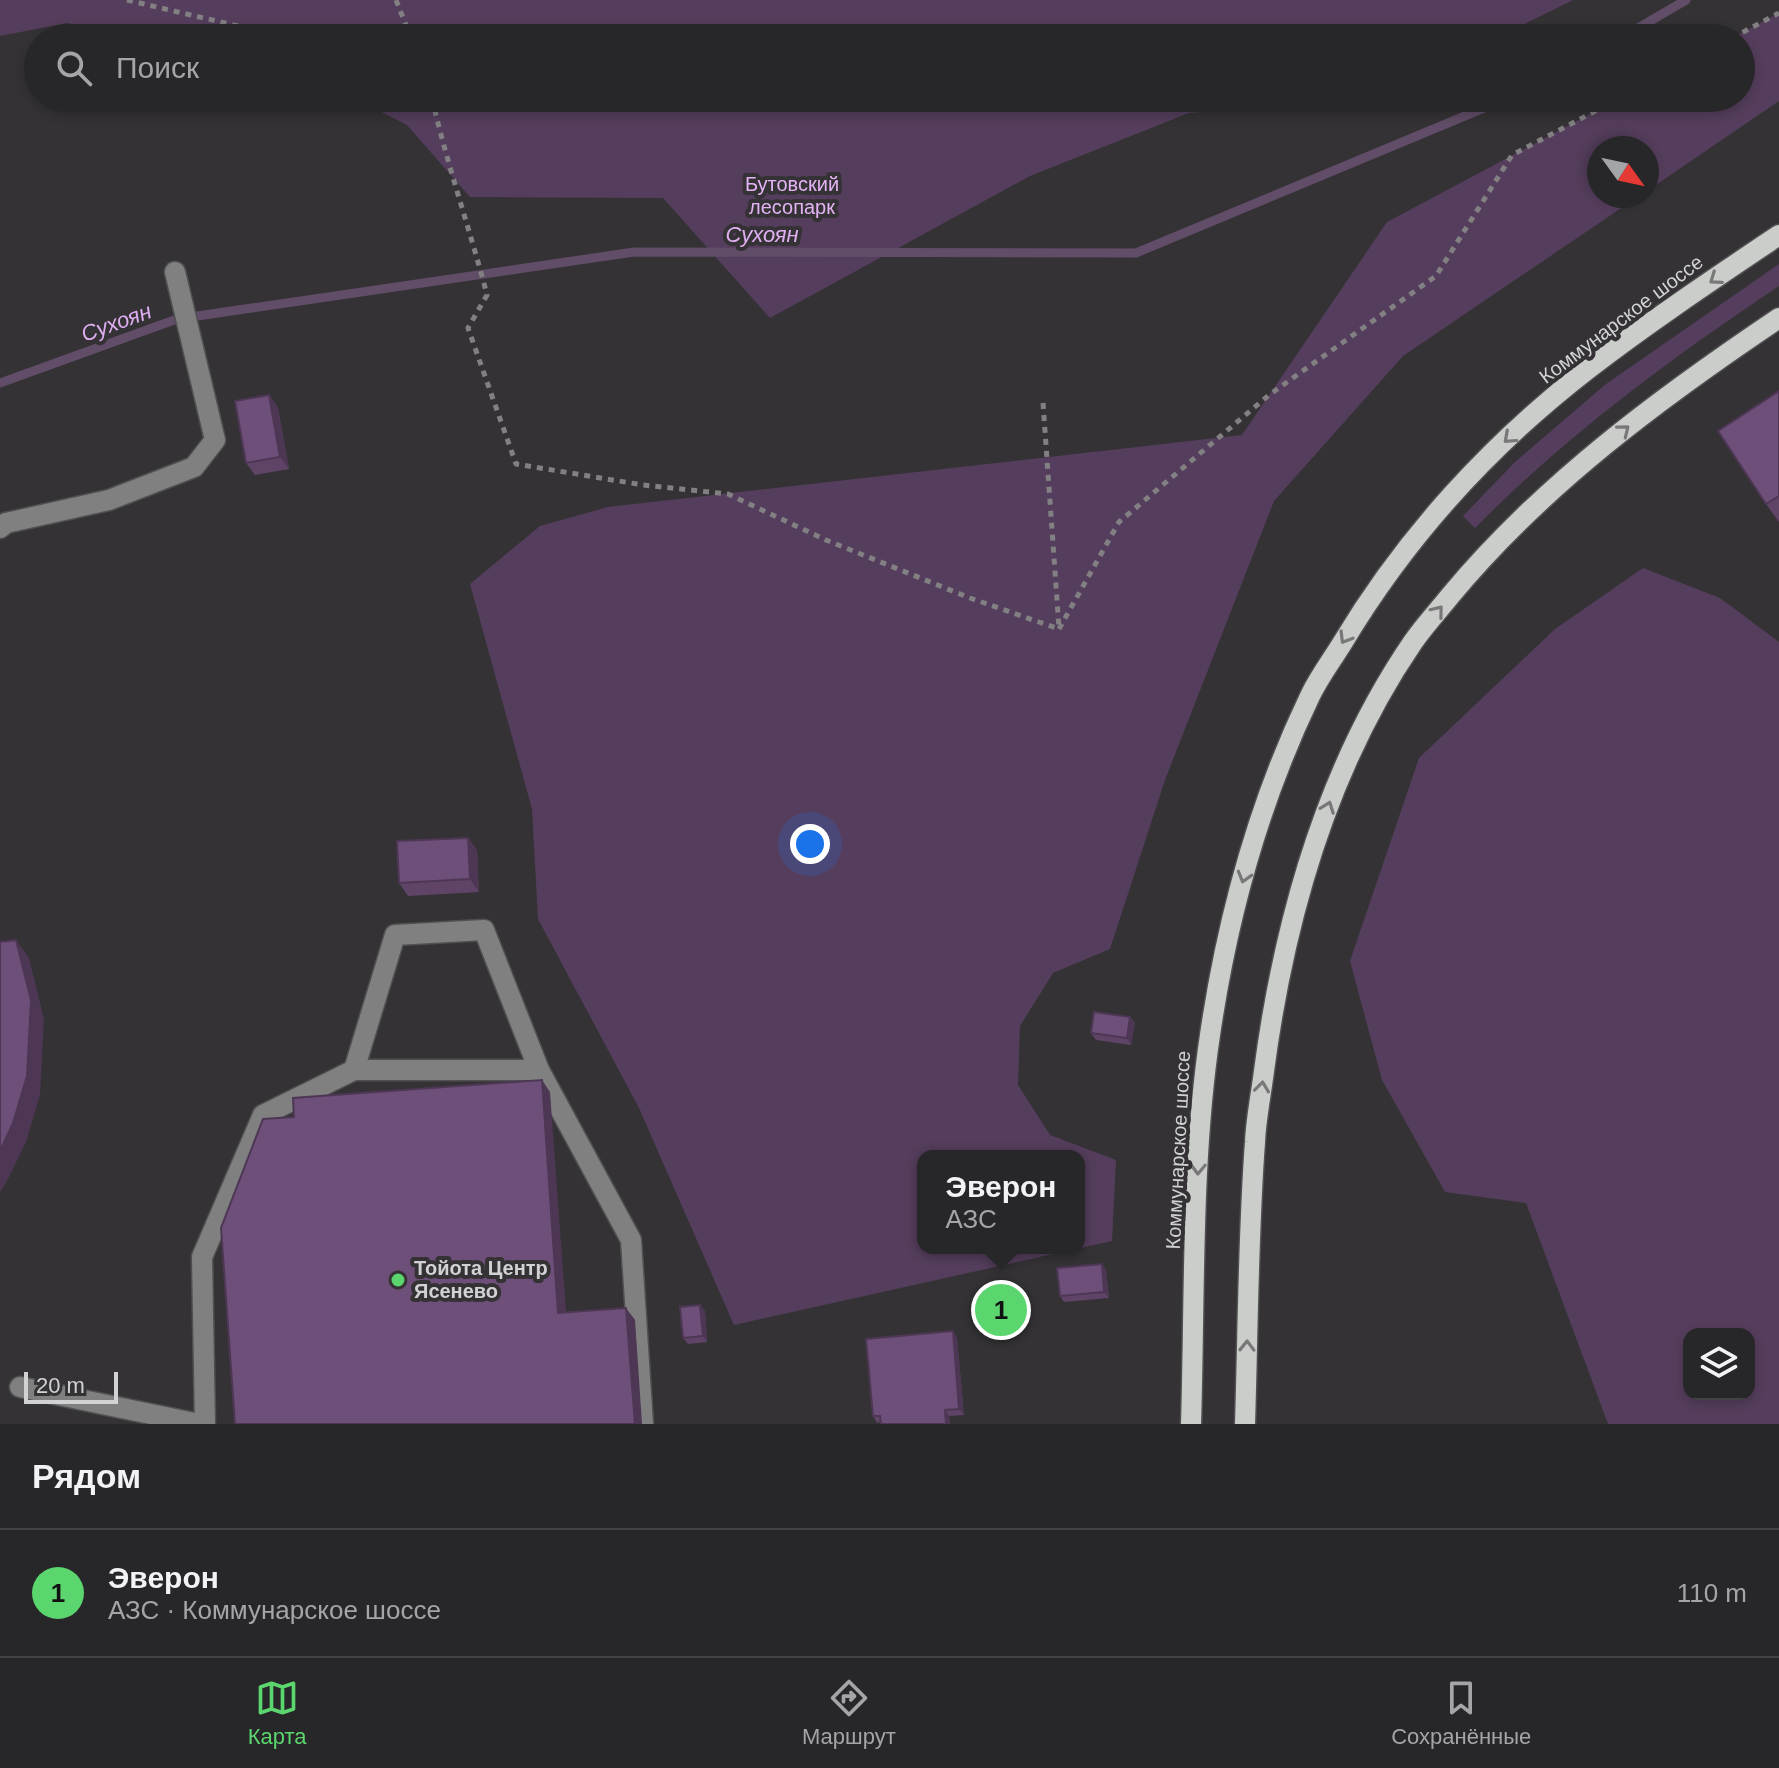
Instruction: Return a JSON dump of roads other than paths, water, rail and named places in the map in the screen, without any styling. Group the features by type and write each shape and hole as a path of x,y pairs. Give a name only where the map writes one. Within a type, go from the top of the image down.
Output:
{"main road":[{"name":"Коммунарское шоссе","path":"1191,1424 1199,1134 1210,1035 1232,922 1256,834 1311,694 1365,604 1427,522 1502,444 1587,370 1779,235"},
{"path":"1245,1424 1255,1140 1268,1036 1287,934 1335,785 1365,723 1414,640 1475,565 1543,497 1634,422 1779,318"}],"lane":[{"path":"0,528 6,523 109,500 194,467 215,440 175,272"},
{"path":"354,1070 395,935 484,930 539,1070 631,1240 643,1424"},
{"path":"20,1387 202,1424 202,1257 263,1115 354,1070 539,1070"}],"waterway":[{"name":"Сухоян","path":"1645,24 1686,0"},
{"name":"Сухоян","path":"0,383 177,319 634,252 1136,253 1474,112"}],"place":[{"name":"Тойота Центр Ясенево","path":"398,1280"},
{"name":"Эверон","path":"1001,1310"}],"park label":[{"name":"Бутовский лесопарк","path":"792,196"}]}
